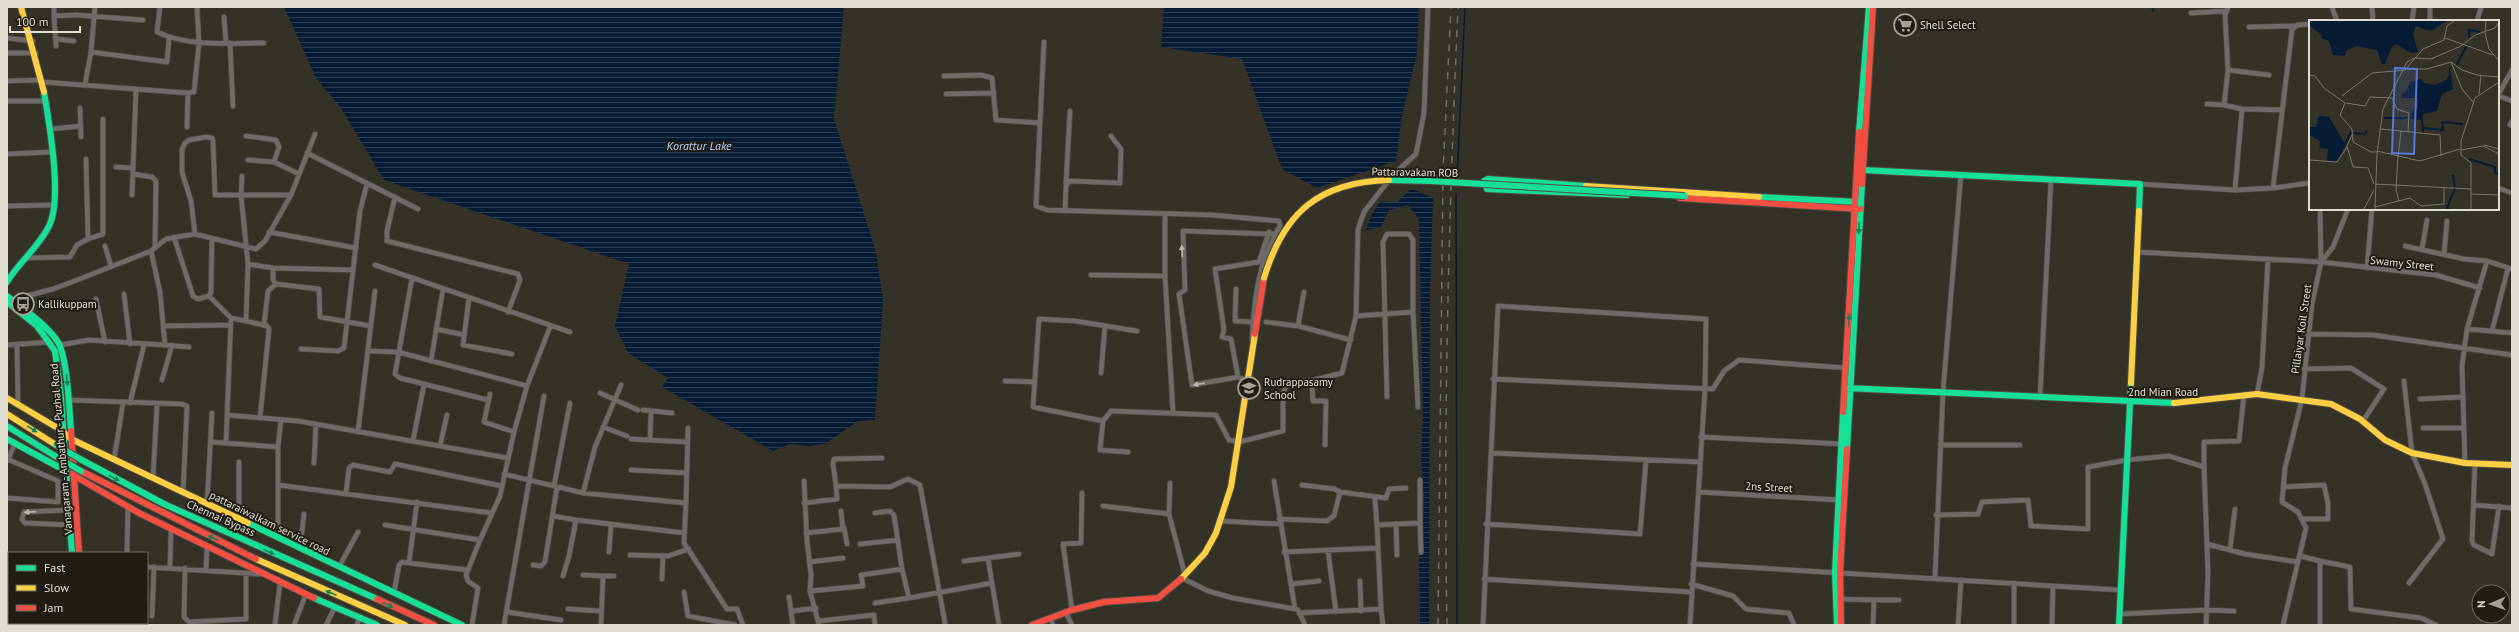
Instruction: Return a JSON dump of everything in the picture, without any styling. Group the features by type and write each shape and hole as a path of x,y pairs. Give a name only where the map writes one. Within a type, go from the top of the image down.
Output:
{"main road":[{"path":"7,282 12,273 26,258 50,226 54,205 52,152 46,100 33,41 21,7"},
{"path":"1837,625 1839,500 1842,444 1848,388 1847,368 1869,7"},
{"path":"1841,625 1837,572 1857,205 1862,170 1873,7"},
{"path":"1862,170 2140,184 2119,625"},
{"path":"1709,197 1488,179 1484,181 1484,186 1487,189 1709,197 1857,205"},
{"name":"Pattaravakam ROB","path":"1032,625 1052,622 1069,611 1104,602 1158,598 1164,595 1184,577 1205,553 1220,521 1231,487 1239,442 1243,379 1252,355 1264,278 1273,249 1293,219 1319,196 1335,189 1365,182 1463,183 1709,197"},
{"path":"8,300 37,326 50,342 55,351 61,397 62,431 72,552"},
{"name":"Vanagaram - Ambathur - Puzhal Road","path":"8,300 31,314 60,345 66,367 79,552"},
{"name":"2nd Mian Road","path":"1848,388 2179,404 2257,394 2302,399 2331,404 2363,421 2385,440 2412,453 2465,463 2512,465"},
{"name":"pattaraiwalkam service road","path":"7,398 62,431 71,439 462,625"},
{"name":"Chennai Bypass","path":"7,414 80,460 164,504 434,625"},
{"name":"Chennai Bypass","path":"7,426 81,471 158,512 324,590 405,625"},
{"path":"7,439 66,471"},
{"path":"73,475 128,507 261,574 377,625"}],"street":[{"path":"54,7 56,46"},
{"path":"85,84 91,52 95,7"},
{"path":"160,7 157,32 169,38 199,43 264,43"},
{"path":"7,81 42,81 136,90 188,93 196,90 199,43 197,7"},
{"path":"1128,452 1100,450 1103,421 1111,411 1172,412 1216,415 1229,440 1239,442 1283,431 1283,393 1288,382 1314,380 1342,373 1356,316 1358,229 1364,212 1394,174 1416,154 1424,113 1428,7"},
{"path":"2332,7 2337,20"},
{"path":"2372,7 2373,20"},
{"path":"2412,20 2414,7"},
{"path":"2430,7 2430,20"},
{"path":"2477,20 2481,7"},
{"path":"2191,13 2227,9 2228,70 2224,105"},
{"path":"54,16 93,16 142,20"},
{"path":"224,17 228,43 233,106"},
{"path":"2249,27 2309,24"},
{"path":"2273,188 2281,110 2293,26"},
{"path":"7,38 33,41"},
{"path":"91,52 167,62 169,38"},
{"path":"56,39 74,41"},
{"path":"1044,42 1036,206 1040,209 1065,211 1220,216 1276,220 1281,224 1275,234 1260,270 1253,322 1252,355"},
{"path":"7,53 36,53"},
{"path":"2228,70 2269,75"},
{"path":"2499,94 2512,70"},
{"path":"944,76 988,76 994,81 996,120 1040,124"},
{"path":"132,195 136,90"},
{"path":"186,127 188,93"},
{"path":"946,94 994,93"},
{"path":"2499,96 2512,101"},
{"path":"7,101 46,100"},
{"path":"2207,104 2281,110"},
{"path":"80,108 81,137"},
{"path":"2235,190 2242,108"},
{"path":"1065,211 1070,111"},
{"path":"26,258 70,257 77,245 88,239 103,234 103,119"},
{"path":"50,129 81,126"},
{"path":"8,300 53,289 151,251 155,246 166,239 174,237 196,234 256,249 261,246 291,195 315,134"},
{"path":"246,136 276,140 279,147 274,162"},
{"path":"1066,183 1120,182 1121,148 1111,136"},
{"path":"196,234 191,200 182,172 182,149 185,143 206,137 212,138 215,195 291,195"},
{"path":"7,154 52,152"},
{"path":"308,153 418,209"},
{"path":"86,159 88,239"},
{"path":"248,160 274,162 299,174"},
{"path":"116,167 134,168"},
{"path":"134,174 152,177 156,181 155,246"},
{"path":"1935,578 1936,515 1943,392 1961,174"},
{"path":"242,176 241,195 248,264 246,321"},
{"path":"2040,397 2051,180"},
{"path":"2140,184 2235,190 2273,188 2309,182"},
{"path":"300,349 342,350 348,322 360,211 367,184"},
{"path":"2499,188 2512,193"},
{"path":"395,197 386,231 387,240 518,274 520,280 508,312"},
{"path":"7,206 54,205"},
{"name":"Pillaiyar Koil Street","path":"2302,519 2298,512 2282,502 2292,432 2302,399 2308,334 2321,262 2320,210"},
{"path":"2321,262 2334,247 2348,210"},
{"path":"2367,268 2372,210"},
{"path":"1165,215 1165,276 1172,412"},
{"path":"2422,250 2427,220"},
{"path":"2444,254 2447,221"},
{"path":"1269,232 1259,262 1215,269 1224,330 1222,337 1231,339 1243,379 1192,385 1178,294 1185,290 1182,231 1269,232 1275,234"},
{"path":"269,232 356,248"},
{"path":"1387,397 1383,242 1387,234 1412,235 1413,312 1418,407"},
{"path":"174,237 193,296 198,299 208,296 212,287 212,238"},
{"path":"105,246 111,266"},
{"path":"2405,246 2487,261 2510,268 2492,331"},
{"path":"151,251 160,292 165,345"},
{"name":"Swamy Street","path":"2137,252 2321,262 2436,275 2480,288"},
{"path":"2257,394 2262,368 2268,259"},
{"path":"2465,463 2461,381 2464,349 2467,329 2487,261"},
{"path":"248,264 273,268 353,270"},
{"path":"375,265 550,327 570,332"},
{"path":"273,268 273,280 276,284"},
{"path":"1090,275 1165,276"},
{"path":"412,278 395,374 400,378 488,400"},
{"path":"264,325 268,291 276,284 316,287 320,292 320,317 372,326"},
{"path":"431,361 444,289"},
{"path":"1236,289 1235,321 1253,322"},
{"path":"358,432 372,326 375,291"},
{"path":"1298,326 1304,292"},
{"path":"124,294 130,344"},
{"path":"208,296 231,318 268,326 269,332 260,418"},
{"path":"469,298 463,345 512,354"},
{"path":"96,299 105,342"},
{"path":"1483,625 1486,524 1498,306 1706,320 1699,492 1691,592 1690,625"},
{"path":"1356,316 1413,312"},
{"path":"226,443 231,318"},
{"path":"1103,421 1033,407 1039,319 1137,331"},
{"path":"1266,322 1298,326 1351,340"},
{"path":"163,326 231,325"},
{"path":"1101,373 1105,326"},
{"path":"472,625 478,588 468,581 466,575 502,486 514,432 527,386 550,327"},
{"path":"436,328 464,335"},
{"path":"2467,329 2512,333"},
{"path":"2308,334 2373,335 2512,355"},
{"path":"60,345 89,340 189,347"},
{"path":"7,345 50,342"},
{"path":"17,344 18,404"},
{"path":"130,403 144,345"},
{"path":"162,380 172,345"},
{"path":"368,350 398,352 527,386"},
{"path":"1493,380 1713,390 1724,371 1739,360 1847,368"},
{"path":"2304,369 2352,368 2384,389 2363,421"},
{"path":"1314,380 1312,386 1313,401 1326,402 1325,446"},
{"path":"1004,381 1035,382"},
{"path":"2404,381 2412,453 2425,484 2443,539 2409,583"},
{"path":"413,441 424,384"},
{"path":"583,493 603,427 621,385"},
{"path":"600,393 640,410 672,413"},
{"path":"490,394 484,422 514,432"},
{"path":"2206,625 2207,544 2204,442 2238,441 2244,395"},
{"path":"504,625 544,396"},
{"path":"2420,399 2462,397"},
{"path":"69,400 182,404 187,406 183,493"},
{"path":"114,460 123,402"},
{"path":"533,565 544,564 553,516 556,486 570,403"},
{"path":"153,478 157,404"},
{"path":"650,440 651,411"},
{"path":"207,504 212,413"},
{"path":"227,415 316,424 508,458"},
{"path":"440,446 447,415"},
{"path":"278,538 278,447 281,420"},
{"path":"314,463 316,424"},
{"path":"603,427 629,437 687,442"},
{"path":"688,428 684,543 727,609 737,609 743,625"},
{"path":"2423,428 2464,428"},
{"path":"1701,437 1842,444"},
{"path":"211,442 278,447"},
{"path":"7,498 58,502 58,481 7,459 15,443"},
{"path":"1940,444 2020,445"},
{"path":"1491,453 1646,461 1700,462"},
{"path":"1936,515 1978,514 1982,502 2028,500 2031,526 2088,529 2088,467 2127,460 2169,456 2204,467"},
{"path":"804,503 837,499 834,459 882,458"},
{"path":"1486,524 1640,534 1646,461"},
{"path":"239,462 239,519"},
{"path":"2474,463 2472,541 2474,545 2492,554 2499,506"},
{"path":"346,493 349,468 353,465 390,472 395,464 502,486"},
{"path":"631,470 687,473"},
{"path":"504,474 583,493 686,503"},
{"path":"836,486 890,487 908,479 920,485 945,623"},
{"path":"1420,480 1421,552"},
{"path":"804,481 810,591 816,608 818,623 874,615 875,625"},
{"path":"1274,481 1284,552 1292,584 1294,609"},
{"path":"1170,483 1169,514 1184,577 1208,591 1233,598 1294,609 1299,613 1305,625"},
{"path":"278,485 492,513"},
{"path":"1302,485 1336,489 1340,492 1386,498 1389,489 1406,488"},
{"path":"2283,487 2324,485 2328,503 2328,519 2302,519 2306,528 2283,625"},
{"path":"59,490 68,490"},
{"path":"1220,521 1327,521 1334,516 1340,492"},
{"name":"2ns Street","path":"1699,492 1839,500"},
{"path":"1072,625 1069,611 1063,544 1081,543 1082,493"},
{"path":"1375,500 1383,625"},
{"path":"409,563 412,528 417,502"},
{"path":"2474,505 2512,508"},
{"path":"1103,506 1169,514"},
{"path":"127,552 128,507"},
{"path":"2230,550 2235,509"},
{"path":"69,510 24,512 22,521 70,525"},
{"path":"841,511 847,544"},
{"path":"875,513 892,511 902,569 909,598"},
{"path":"300,548 304,514"},
{"path":"553,516 611,526 684,533"},
{"path":"563,576 569,556 576,520"},
{"path":"1377,525 1420,523"},
{"path":"1396,524 1397,555"},
{"path":"385,525 412,528 480,540"},
{"path":"609,552 611,526"},
{"path":"806,533 844,528"},
{"path":"170,568 171,529"},
{"path":"339,567 358,532"},
{"path":"860,544 898,540"},
{"path":"2207,544 2230,550 2298,562"},
{"path":"206,570 207,546"},
{"path":"1284,552 1378,548"},
{"path":"630,555 663,556 689,549"},
{"path":"1328,551 1336,612"},
{"path":"964,560 1019,554"},
{"path":"662,579 663,556"},
{"path":"2300,556 2350,567 2351,609 2392,612 2421,618 2436,625"},
{"path":"809,562 842,558"},
{"path":"988,558 999,625"},
{"path":"2320,561 2320,625"},
{"path":"394,593 399,565 402,562 468,570"},
{"path":"1693,564 2120,590"},
{"path":"148,567 185,568 261,574"},
{"path":"152,616 154,567"},
{"path":"185,568 185,620 246,619"},
{"path":"810,591 864,586 861,575 902,569"},
{"path":"246,573 246,625"},
{"path":"583,575 614,576"},
{"path":"601,625 603,576"},
{"path":"1484,579 1691,592"},
{"path":"1958,625 1961,580"},
{"path":"1292,584 1319,581"},
{"path":"1360,581 1361,611"},
{"path":"275,625 280,583"},
{"path":"875,603 992,583"},
{"path":"1692,584 1733,596 1746,610 1789,613 1794,625"},
{"path":"2014,584 2014,625"},
{"path":"2052,625 2053,586"},
{"path":"684,592 688,616 735,625"},
{"path":"294,625 306,594"},
{"path":"789,597 793,625"},
{"path":"1839,599 1900,600"},
{"path":"1873,625 1874,600"},
{"path":"326,625 335,606"},
{"path":"792,611 816,608"},
{"path":"568,609 601,611"},
{"path":"1299,613 1381,609"},
{"path":"2119,614 2206,610 2234,611"},
{"path":"507,612 561,620"},
{"path":"357,625 360,617"}],"water":[{"name":"Korattur Lake","path":"284,7 844,7 834,119 876,252 883,300 875,420 858,421 825,444 809,446 790,444 773,451 662,387 668,378 628,353 615,326 629,264 384,180 341,108 316,78"},
{"path":"1164,7 1419,7 1417,53 1402,116 1396,161 1317,188 1282,169 1242,59 1161,47"},
{"path":"1410,190 1414,190 1433,198 1430,295 1429,625 1420,625 1419,557 1423,550 1424,497 1421,456 1423,421 1419,219 1408,205 1389,210 1381,227 1366,229 1371,216 1380,201 1397,202"}],"waterway":[{"path":"1457,180 1465,7"},
{"path":"2152,7 2153,11"},
{"path":"1456,194 1457,625"}],"railway":[{"path":"1438,625 1443,172 1451,7"},
{"path":"1447,625 1446,393 1458,7"}],"traffic: fast":[{"path":"1859,132 1869,7"},
{"path":"7,282 45,234 53,213 55,198 54,160 44,92"},
{"path":"1862,170 2140,184 2139,211"},
{"path":"1586,186 1488,179 1484,181 1487,189 1627,195"},
{"path":"1389,180 1431,181 1685,196"},
{"path":"1847,449 1862,184"},
{"path":"1759,197 1860,202"},
{"path":"7,296 44,326 57,340 60,346 65,365 71,431"},
{"path":"7,302 37,326 55,351 61,397 72,552"},
{"path":"2119,625 2131,383"},
{"path":"1846,388 2174,403"},
{"path":"1837,625 1835,572 1843,412"},
{"path":"7,426 55,456"},
{"path":"7,439 66,471"},
{"path":"56,445 80,459"},
{"path":"55,456 81,471"},
{"path":"80,459 164,504 377,599"},
{"path":"248,523 462,625"},
{"path":"314,598 377,625"}],"traffic: slow":[{"path":"21,7 44,92"},
{"path":"1264,278 1272,255 1282,235 1294,219 1308,205 1324,194 1343,187 1364,182 1389,180"},
{"path":"1586,186 1759,197"},
{"path":"2131,383 2139,211"},
{"path":"1181,579 1205,553 1216,533 1231,487 1255,334"},
{"path":"2174,403 2257,394 2331,404 2360,419 2385,440 2412,453 2465,463 2512,465"},
{"path":"7,398 61,430 71,439 248,523"},
{"path":"7,414 56,445"},
{"path":"256,559 405,625"}],"traffic: jam":[{"path":"1862,184 1873,7"},
{"path":"1843,412 1859,132"},
{"path":"1680,198 1860,209"},
{"path":"1255,334 1264,278"},
{"path":"71,431 79,552"},
{"path":"1841,625 1840,572 1847,449"},
{"path":"81,471 256,559"},
{"path":"73,475 139,513 314,598"},
{"path":"1032,625 1072,610 1104,602 1158,598 1181,579"},
{"path":"377,599 434,625"}],"place":[{"name":"Shell Select","path":"1905,25"},
{"name":"Kallikuppam","path":"23,304"},
{"name":"Rudrappasamy School","path":"1249,388"}]}
